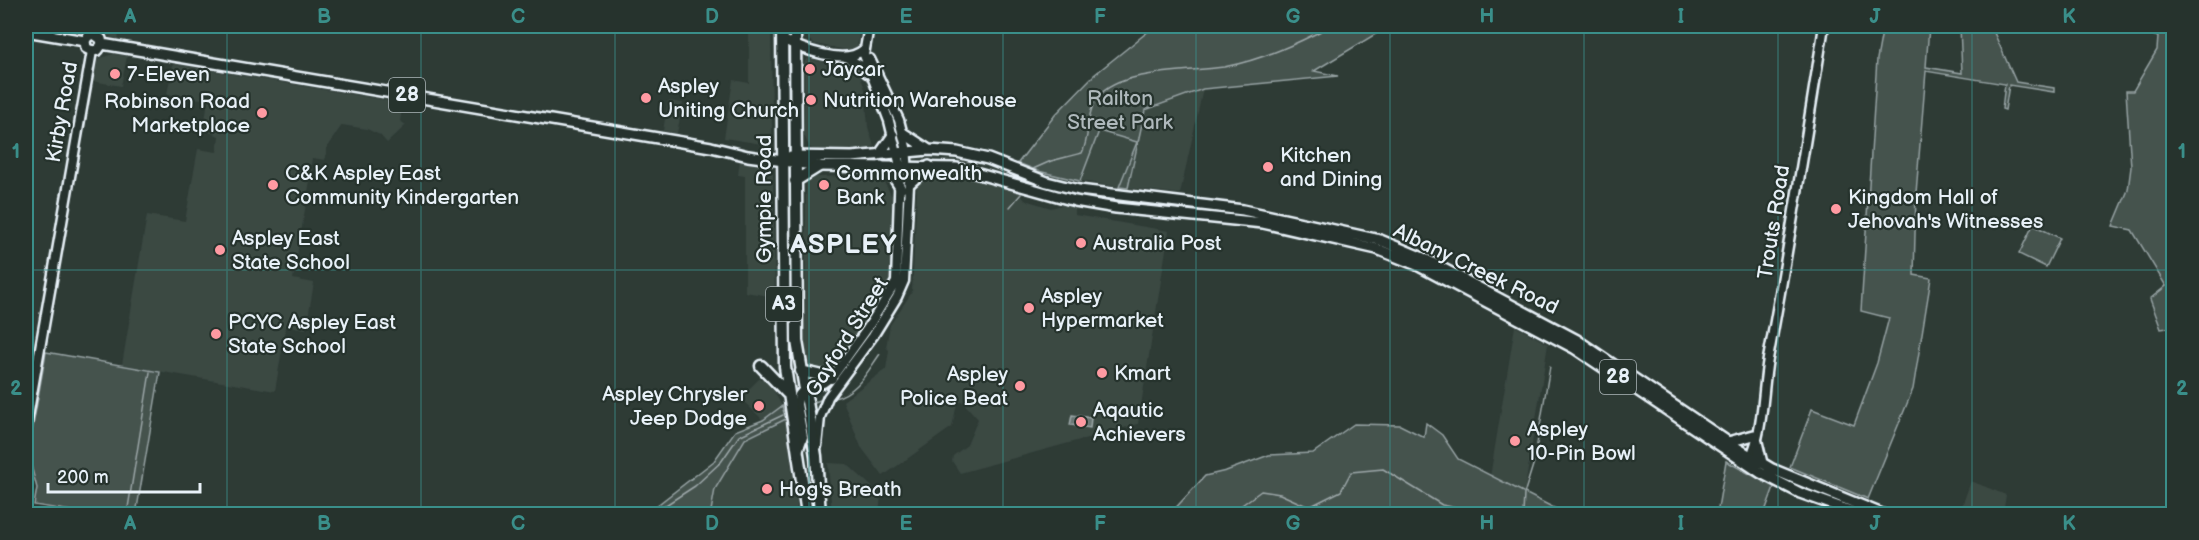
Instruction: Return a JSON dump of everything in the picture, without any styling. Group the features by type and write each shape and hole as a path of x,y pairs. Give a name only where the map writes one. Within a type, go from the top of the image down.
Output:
{"highway":[{"name":"Gympie Road","path":"782,26 784,354 807,514"},
{"name":"Gympie Road","path":"795,26 796,328 816,456 820,514"},
{"path":"795,181 819,166"},
{"path":"761,366 788,394"},
{"path":"801,371 831,378"}],"main road":[{"path":"782,39 809,51 845,57 857,56 863,50 868,26"},
{"name":"Trouts Road","path":"1746,459 1756,439 1759,424 1824,26"},
{"path":"94,30 100,36 102,44 98,50 92,51 86,48 85,41 94,30"},
{"path":"26,31 85,41"},
{"path":"866,39 869,56 903,133 904,166"},
{"name":"28","path":"102,44 711,147 719,145 819,166 904,166"},
{"path":"863,50 870,76 902,152"},
{"name":"Kirby Road","path":"26,428 92,51"},
{"path":"845,57 860,65 870,76"},
{"path":"903,133 929,150"},
{"path":"879,155 893,135"},
{"name":"Albany Creek Road","path":"902,152 929,150 975,155 1042,180 1079,190 1252,212 1360,235 1395,246 1423,258 1577,340 1728,442 1746,459 1762,463 1803,484 1882,514"},
{"name":"28","path":"795,160 902,152"},
{"path":"881,166 892,175 901,189"},
{"name":"Albany Creek Road","path":"904,166 929,166 976,172 1075,201 1116,208 1263,223 1386,252 1426,270 1574,348 1800,493 1858,514"},
{"name":"Gayford Street","path":"816,456 820,420 828,397 873,336 903,286 909,184 904,166"},
{"name":"Gayford Street","path":"798,451 803,437 797,399 804,389 831,378 894,286 904,166"},
{"path":"909,184 929,166"},
{"path":"1728,442 1756,439 1762,463"}],"shaded area":[{"path":"102,26 121,26 118,39 106,35"},
{"path":"749,26 771,26 772,136 769,142 762,144 724,138 733,80 749,83"},
{"path":"807,26 861,26 857,47 852,51 814,44 808,39"},
{"path":"113,54 127,56 121,86 92,81 98,59"},
{"path":"807,58 858,70 865,89 868,127 875,150 819,151 810,148 804,135 804,63"},
{"name":"Aspley East State School","path":"173,64 403,103 400,121 406,125 387,143 380,135 367,129 342,125 327,147 325,160 312,158 311,165 303,164 303,167 312,169 293,279 314,283 306,329 286,326 275,391 122,365 147,215 185,221 198,149 217,152 219,136 207,131 204,127 208,100 167,94"},
{"path":"1203,89 1180,194 1128,188 1136,146 1119,187 1080,181 1099,131 1145,110"},
{"path":"668,101 683,103 677,133 663,131"},
{"path":"740,159 773,166 775,297 745,292 745,176 738,175"},
{"name":"Aspley Hypermarket","path":"942,173 1004,185 1019,193 1025,200 1051,208 1062,205 1075,207 1075,215 1169,231 1138,424 960,473 952,461 953,456 967,445 978,419 962,401 957,404 952,427 883,476 861,447 843,401 886,369 889,350 886,347 890,325 912,292 917,188 920,180 927,175"},
{"path":"815,177 881,177 892,196 891,282 850,344 827,372 809,368 805,356 806,184"},
{"path":"1515,326 1548,344 1524,494 1490,477"},
{"path":"759,379 764,379 771,386 782,406 763,420 740,398"},
{"name":"Aqautic Achievers","path":"1072,415 1091,418 1090,428 1070,425"},
{"path":"786,419 798,514 703,514 711,511 715,489 745,439"},
{"path":"828,463 847,464 881,495 879,514 832,514"},
{"path":"1971,481 2006,495 2003,514 1959,514"}],"green space":[{"name":"Railton Street Park","path":"1155,26 1389,26 1314,71 1338,76 1203,89 1145,110 1128,188 1119,187 1137,142 1099,131 1080,181 1038,171 1018,163 1055,115 1094,75"},
{"path":"1883,26 1929,26 1926,67 1962,73 1960,26 1991,26 2016,82 2054,88 2054,92 2009,85 2005,110 2002,109 2005,84 1926,71 1916,193 1914,275 1931,278 1913,389 1868,499 1790,467 1812,409 1854,425 1877,363 1889,318 1861,311 1877,59"},
{"path":"2148,26 2174,26 2174,327 2161,329 2150,299 2166,286 2132,230 2113,226 2128,190 2131,167 2126,91 2133,91 2157,50 2158,37 2143,32"},
{"path":"2033,225 2060,238 2046,267 2019,254"},
{"path":"46,352 160,372 136,514 91,514 34,505 37,488 28,454"},
{"path":"782,406 786,419 745,439 715,489 711,511 703,514 636,514 656,506 714,461 735,431 763,420"},
{"path":"1426,423 1442,435 1458,459 1566,514 1170,514 1205,476 1269,455 1313,453 1354,424 1400,425 1424,437"},
{"path":"1726,461 1774,487 1764,514 1717,514"}],"waterway":[{"path":"1033,169 1051,161 1082,153 1094,103 1108,88 1122,81 1157,73 1238,64 1306,39 1331,26"},
{"path":"1010,207 1021,194"},
{"path":"834,398 855,387 880,354"},
{"path":"1523,514 1524,494 1534,462 1550,366"},
{"path":"127,514 150,372"},
{"path":"815,402 820,400"},
{"path":"652,514 695,486 721,462 739,436 783,415"},
{"path":"1234,514 1235,510 1261,491 1280,494 1309,507 1341,491 1351,472 1383,469 1442,505 1467,510 1472,514"}],"place":[{"name":"Jaycar","path":"810,69"},
{"name":"7-Eleven","path":"115,74"},
{"name":"Aspley Uniting Church","path":"646,98"},
{"name":"Nutrition Warehouse","path":"811,100"},
{"name":"Robinson Road Marketplace","path":"262,113"},
{"name":"Kitchen and Dining","path":"1268,167"},
{"name":"C&K Aspley East Community Kindergarten","path":"273,185"},
{"name":"Commonwealth Bank","path":"824,185"},
{"name":"Kingdom Hall of Jehovah's Witnesses","path":"1836,209"},
{"name":"Australia Post","path":"1081,243"},
{"name":"Aspley East State School","path":"220,250"},
{"name":"Aspley Hypermarket","path":"1029,308"},
{"name":"PCYC Aspley East State School","path":"216,334"},
{"name":"Kmart","path":"1102,373"},
{"name":"Aspley Police Beat","path":"1020,386"},
{"name":"Aspley Chrysler Jeep Dodge","path":"759,406"},
{"name":"Aqautic Achievers","path":"1081,422"},
{"name":"Aspley 10-Pin Bowl","path":"1515,441"},
{"name":"Hog's Breath","path":"767,489"}],"district":[{"name":"ASPLEY","path":"844,245"}]}
